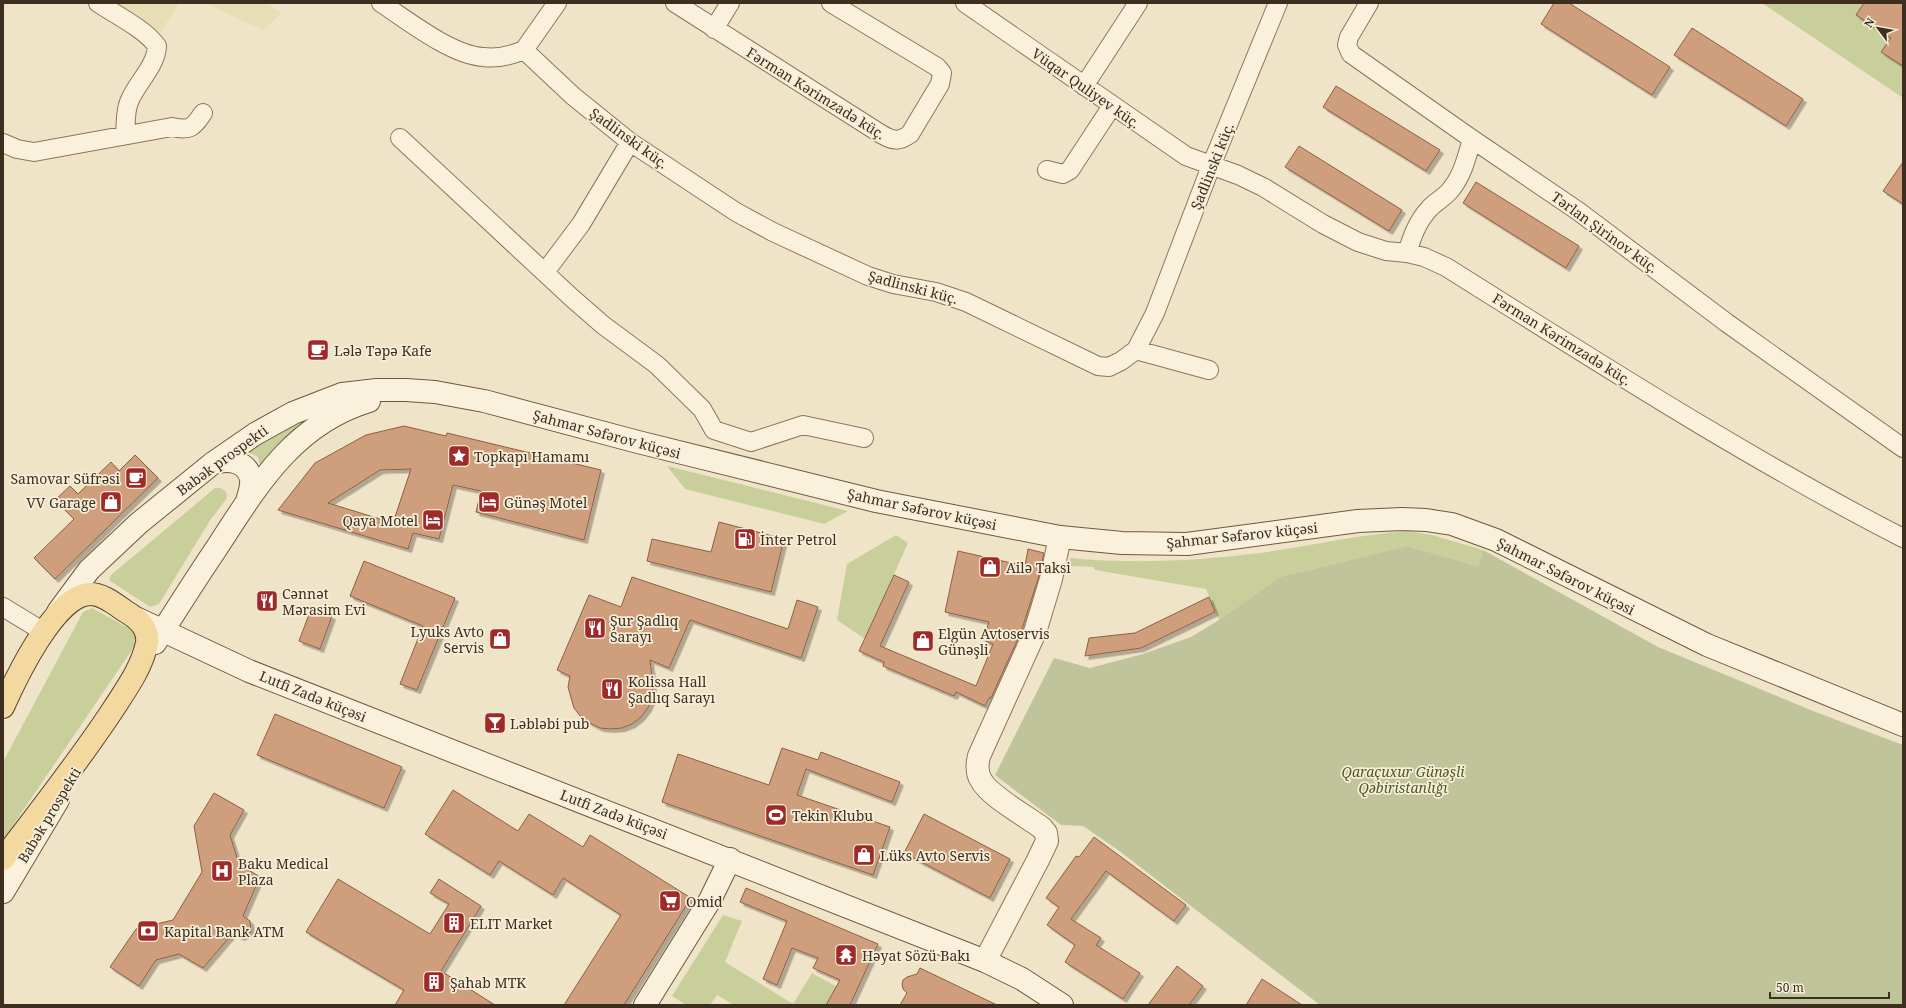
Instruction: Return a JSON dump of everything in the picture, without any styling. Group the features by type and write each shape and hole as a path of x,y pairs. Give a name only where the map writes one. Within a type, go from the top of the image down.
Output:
{"main road":[{"name":"Babək prospekti","path":"3,708 8,695 49,625 77,585 101,558 139,522 213,463 270,425 322,401 342,394 377,390 427,391"},
{"name":"Babək prospekti","path":"3,892 95,738 162,632 262,480 303,436 320,423 352,406 374,399 427,391"},
{"name":"Şahmar Səfərov küçəsi","path":"427,391 484,401 725,464 876,501 1060,537 1122,543 1187,544 1358,521 1402,520 1452,524 1496,540 1707,645 1903,725"},
{"path":"213,463 226,460 234,461 245,468 251,479 247,501"},
{"path":"985,961 1047,841 1046,834 1042,828 988,789 980,779 977,768 979,756 1035,632 1051,579 1060,537"},
{"name":"Babək prospekti","path":"49,625 72,600 82,595 92,594 103,597 138,619 145,630 147,638 144,653 133,679"},
{"name":"Lutfi Zadə küçəsi","path":"138,619 162,632 249,671 730,859 985,961 1022,980 1062,1005"},
{"name":"Babək prospekti","path":"3,859 95,738"},
{"path":"645,1005 710,900 730,859"}],"street":[{"path":"98,3 141,32 157,46 155,58 129,101 126,110 125,135"},
{"path":"380,3 459,51 481,58 499,58 524,50 557,3"},
{"name":"Fərman Kərimzadə küç.","path":"675,3 881,134 893,141 903,140 910,134 940,84 942,73 937,67 831,3"},
{"path":"714,29 730,3"},
{"name":"Vüqar Quliyev küç.","path":"965,3 1182,154 1211,166"},
{"path":"1084,86 1138,3"},
{"name":"Şadlinski küç.","path":"524,50 573,96 630,142 736,212 767,229 868,276 893,284 936,292 966,302 1098,366 1109,367 1121,361 1136,350 1155,313 1211,166 1278,3"},
{"name":"Tərlan Şirinov küç.","path":"1369,3 1349,37 1347,46 1351,54 1472,139 1578,210 1727,323 1903,448"},
{"path":"1047,170 1063,174 1070,170 1112,106"},
{"path":"3,143 34,152 172,128 189,129 194,126 203,113"},
{"path":"400,138 603,325 657,365 702,409 714,430 751,442 803,426 864,438"},
{"path":"1407,253 1414,231 1420,220 1430,208 1452,189 1459,176 1472,139"},
{"path":"545,272 582,224 630,142"},
{"name":"Fərman Kərimzadə küç.","path":"1211,166 1238,175 1263,187 1323,224 1358,242 1386,251 1407,253 1424,257 1446,267 1585,354 1777,470 1903,538"},
{"path":"1136,350 1209,370"},
{"path":"725,464 733,437"},
{"path":"3,607 49,625"}],"shaded area":[{"path":"116,3 179,3 160,33"},
{"path":"205,3 265,3 282,13 263,30"}],"green space":[{"path":"1762,3 1903,3 1903,98"},
{"path":"312,416 290,433 260,467 258,457 248,452 283,428"},
{"path":"667,466 848,511 824,524 685,489"},
{"path":"215,488 221,488 226,492 227,498 211,519 159,604 150,607 109,580 111,575"},
{"path":"1407,531 1432,535 1483,550 1478,566 1407,546 1280,577 1219,620 1206,589 1095,570 1093,567 1070,566 1070,558 1118,561 1189,560 1260,553 1351,538"},
{"path":"896,535 908,543 865,639 837,620 847,564"},
{"name":"Qaraçuxur Günəşli Qəbiristanlığı","path":"1407,546 1478,566 1483,550 1658,647 1813,711 1903,745 1903,1005 1320,1005 1118,850 1083,826 1061,825 995,775 1054,658 1090,668 1143,654 1191,637 1219,620 1280,577"},
{"path":"92,608 134,631 136,644 3,840 3,762 83,612"},
{"path":"723,915 742,921 725,962 793,1004 812,973 837,987 826,1005 734,1005 717,995 710,1005 686,1005 672,996"}],"building":[{"path":"1554,3 1569,3 1670,67 1652,95 1541,24"},
{"path":"1864,3 1903,3 1903,66 1881,52 1891,38 1856,15"},
{"path":"1692,28 1803,99 1786,126 1674,55"},
{"path":"1336,86 1440,150 1426,171 1323,107"},
{"path":"1299,146 1402,210 1389,231 1285,167"},
{"path":"1903,162 1903,204 1883,191"},
{"path":"1476,182 1579,246 1566,268 1463,203"},
{"path":"404,426 446,436 447,433 601,470 584,540 476,512 481,491 453,485 439,539 413,533 408,549 278,510 315,463 366,435","holes":["411,469 393,523 328,503 380,470"]},
{"path":"135,455 158,478 55,579 34,558 74,519 55,500 70,486 78,494 111,462 119,471"},
{"path":"719,522 784,539 771,592 647,561 652,539 711,552"},
{"path":"1028,549 1044,553 1039,576 1021,632 991,698 989,698 985,706 956,692 954,696 883,666 884,662 859,651 894,575 909,582 880,646 976,686 993,644 983,640 989,622 945,612 958,551 1025,566"},
{"path":"364,561 455,598 417,690 400,684 423,626 350,596"},
{"path":"632,577 788,629 797,600 818,607 801,658 690,620 669,668 650,660 653,686 652,698 648,708 641,717 632,724 622,728 600,728 581,717 574,708 568,687 570,676 557,670 589,595 621,607"},
{"path":"1209,597 1215,612 1141,648 1085,656 1089,638 1135,633"},
{"path":"311,609 332,616 320,649 299,641"},
{"path":"275,714 402,767 384,808 257,755"},
{"name":"Tekin Klubu","path":"782,748 818,760 821,752 900,782 892,802 806,769 797,795 890,827 873,875 662,802 678,754 769,785"},
{"path":"453,790 518,831 529,814 583,847 590,835 691,898 624,1005 564,1005 621,915 563,878 553,895 499,861 490,875 425,834"},
{"path":"214,793 244,810 230,835 239,864 260,877 243,916 250,921 251,932 241,937 233,933 203,968 179,954 156,960 139,986 110,967 136,929 173,920 202,872 194,826"},
{"path":"924,814 1010,859 990,898 904,853"},
{"path":"1094,837 1186,905 1174,921 1106,871 1071,919 1101,938 1096,945 1140,973 1123,999 1065,962 1075,945 1047,925 1059,907 1046,898 1076,856 1079,857"},
{"path":"338,879 430,934 449,904 430,893 439,879 481,906 441,971 495,1005 395,1005 404,990 306,932"},
{"path":"746,888 878,944 850,1005 826,1005 840,980 813,968 818,958 792,948 777,985 763,979 787,921 740,902"},
{"path":"1177,966 1203,986 1189,1005 1148,1005"},
{"path":"920,968 997,1005 900,1005 907,993 903,989 903,980 917,974"},
{"path":"1262,979 1302,1005 1246,1005"}],"place":[{"name":"Lələ Təpə Kafe","path":"318,350"},
{"name":"Topkapı Hamamı","path":"459,456"},
{"name":"Samovar Süfrəsi","path":"136,478"},
{"name":"VV Garage","path":"111,502"},
{"name":"Günəş Motel","path":"489,502"},
{"name":"Qaya Motel","path":"433,520"},
{"name":"İnter Petrol","path":"745,539"},
{"name":"Ailə Taksi","path":"990,567"},
{"name":"Cənnət Mərasim Evi","path":"267,601"},
{"name":"Şur Şadlıq Sarayı","path":"595,628"},
{"name":"Lyuks Avto Servis","path":"500,639"},
{"name":"Elgün Avtoservis Günəşli","path":"923,641"},
{"name":"Kolissa Hall Şadlıq Sarayı","path":"612,689"},
{"name":"Ləbləbi pub","path":"495,723"},
{"name":"Tekin Klubu","path":"776,815"},
{"name":"Lüks Avto Servis","path":"864,855"},
{"name":"Baku Medical Plaza","path":"222,871"},
{"name":"Omid","path":"670,901"},
{"name":"ELIT Market","path":"454,923"},
{"name":"Kapital Bank ATM","path":"148,931"},
{"name":"Həyat Sözü Bakı","path":"846,955"},
{"name":"Şahab MTK","path":"434,982"}]}
